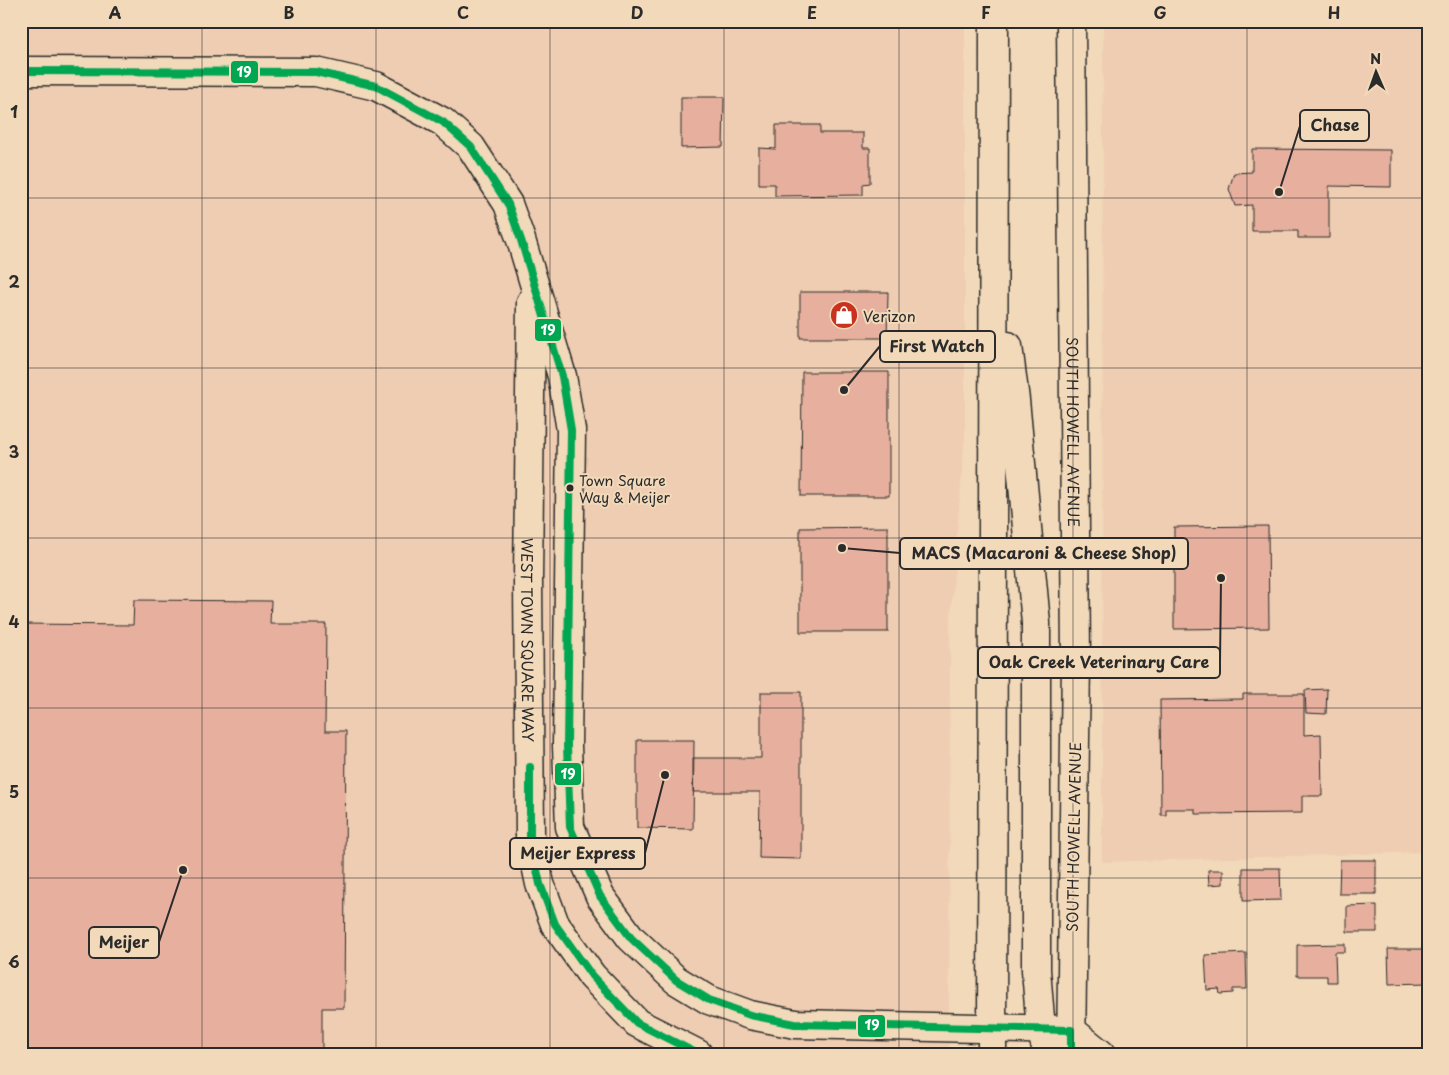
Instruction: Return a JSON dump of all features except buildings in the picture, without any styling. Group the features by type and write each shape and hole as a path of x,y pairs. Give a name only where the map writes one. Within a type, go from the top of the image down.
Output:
{"main road":[{"path":"992,1042 994,21"},
{"name":"SOUTH HOWELL AVENUE","path":"1070,21 1076,641 1071,1042"},
{"name":"WEST TOWN SQUARE WAY","path":"21,71 316,72 376,86 443,122 471,147 508,204 562,376 572,430 567,746 570,827 600,896 631,938 676,980 709,1000 750,1014 795,1024 992,1042 1071,1042"},
{"path":"995,253 1015,400 1036,623 1036,970 1044,1042"},
{"name":"WEST TOWN SQUARE WAY","path":"531,273 528,580 530,828 538,874 555,924 592,976 637,1022 698,1054"},
{"path":"1071,1042 1100,1054"}],"shaded area":[{"path":"21,21 965,21 965,433 950,626 949,1054 21,1054"},
{"path":"1103,21 1428,21 1428,852 1102,862"}],"transit line":[{"name":"19","path":"21,71 316,72 376,86 443,122 471,147 508,204 521,240 562,376 571,430 567,746 570,827 600,896 631,938 676,980 709,1000 750,1015 795,1024 1071,1030 1071,1054"},
{"name":"19","path":"530,767 530,837 540,884 555,924 592,976 637,1023 698,1054"}],"place":[{"name":"Chase","path":"1279,192"},
{"name":"Verizon","path":"844,315"},
{"name":"First Watch","path":"844,390"},
{"name":"Town Square Way & Meijer","path":"570,488"},
{"name":"MACS (Macaroni & Cheese Shop)","path":"842,548"},
{"name":"Oak Creek Veterinary Care","path":"1221,578"},
{"name":"Meijer Express","path":"665,775"},
{"name":"Meijer","path":"183,870"}]}
